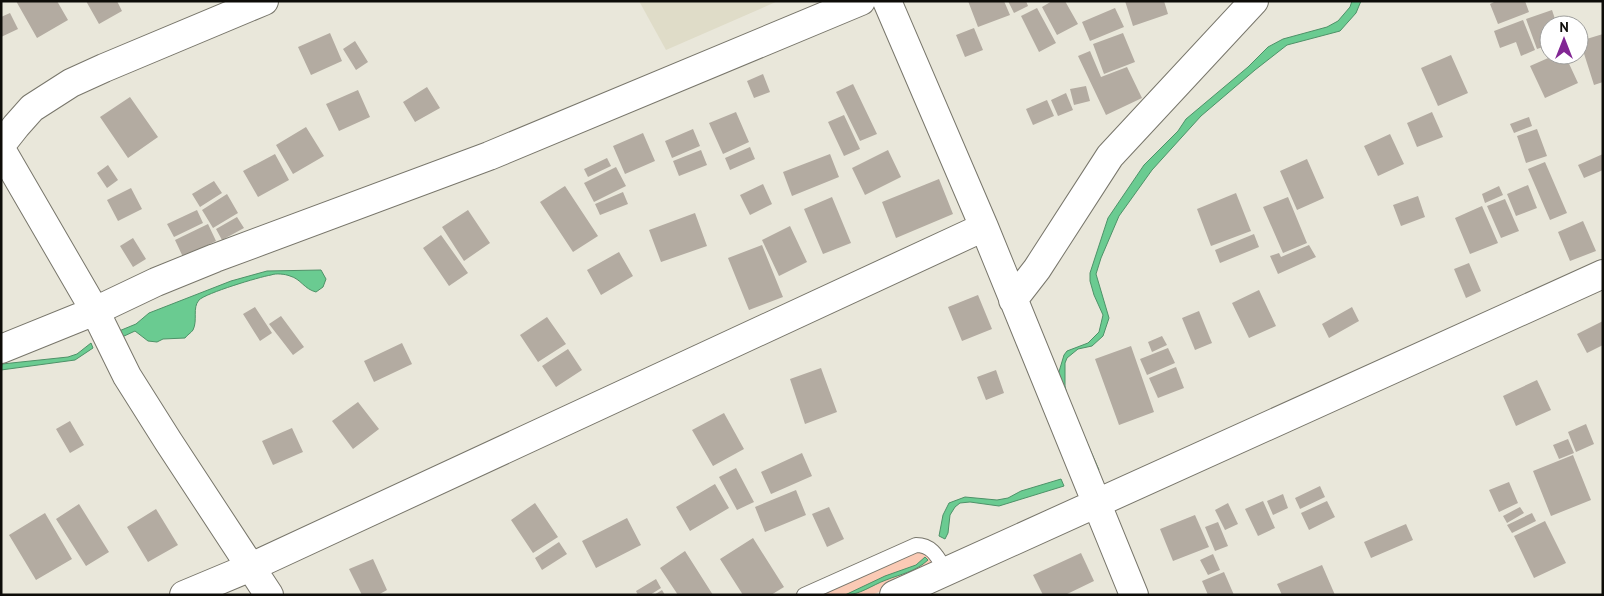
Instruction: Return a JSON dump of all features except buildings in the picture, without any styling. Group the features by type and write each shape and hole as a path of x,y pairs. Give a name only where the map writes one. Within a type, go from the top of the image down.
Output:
{"street":[{"path":"264,1 71,83 32,108 1,147 95,311 127,376 269,595"},
{"path":"1,349 95,311 156,282 215,258 489,156 861,1"},
{"path":"887,1 984,227 1134,595"},
{"path":"1013,300 1036,269 1110,156 1246,5"},
{"path":"184,595 252,567 984,227"},
{"path":"894,595 1603,274"}],"lane":[{"path":"804,595 916,545 932,548 946,571"}],"shaded area":[{"path":"639,1 778,1 666,50"},
{"path":"1352,1 1361,1 1356,13 1340,31 1287,45 1201,116 1152,170 1119,216 1096,274 1109,318 1103,336 1092,346 1078,349 1067,358 1065,363 1065,386 1068,399 1099,470 1094,472 1058,375 1067,351 1088,343 1099,332 1103,315 1094,295 1090,273 1108,218 1144,165 1178,131 1186,119 1248,67 1268,47 1283,39 1327,27 1338,21 1350,7"},
{"path":"321,270 326,279 323,287 316,292 308,289 294,277 273,274 204,297 197,303 193,330 185,338 163,339 157,342 148,341 135,331 122,337 119,331 136,324 149,313 231,281 267,271"},
{"path":"91,343 93,348 75,360 1,370 2,364 68,357 77,354"},
{"path":"1061,479 1064,486 999,506 970,502 960,503 950,515 948,533 945,539 939,536 943,515 949,503 965,497 997,500 1008,498 1021,491"},
{"path":"921,551 934,562 932,568 872,595 822,595"},
{"path":"925,557 928,560 913,570 861,592 845,595 885,576 916,565"}]}
